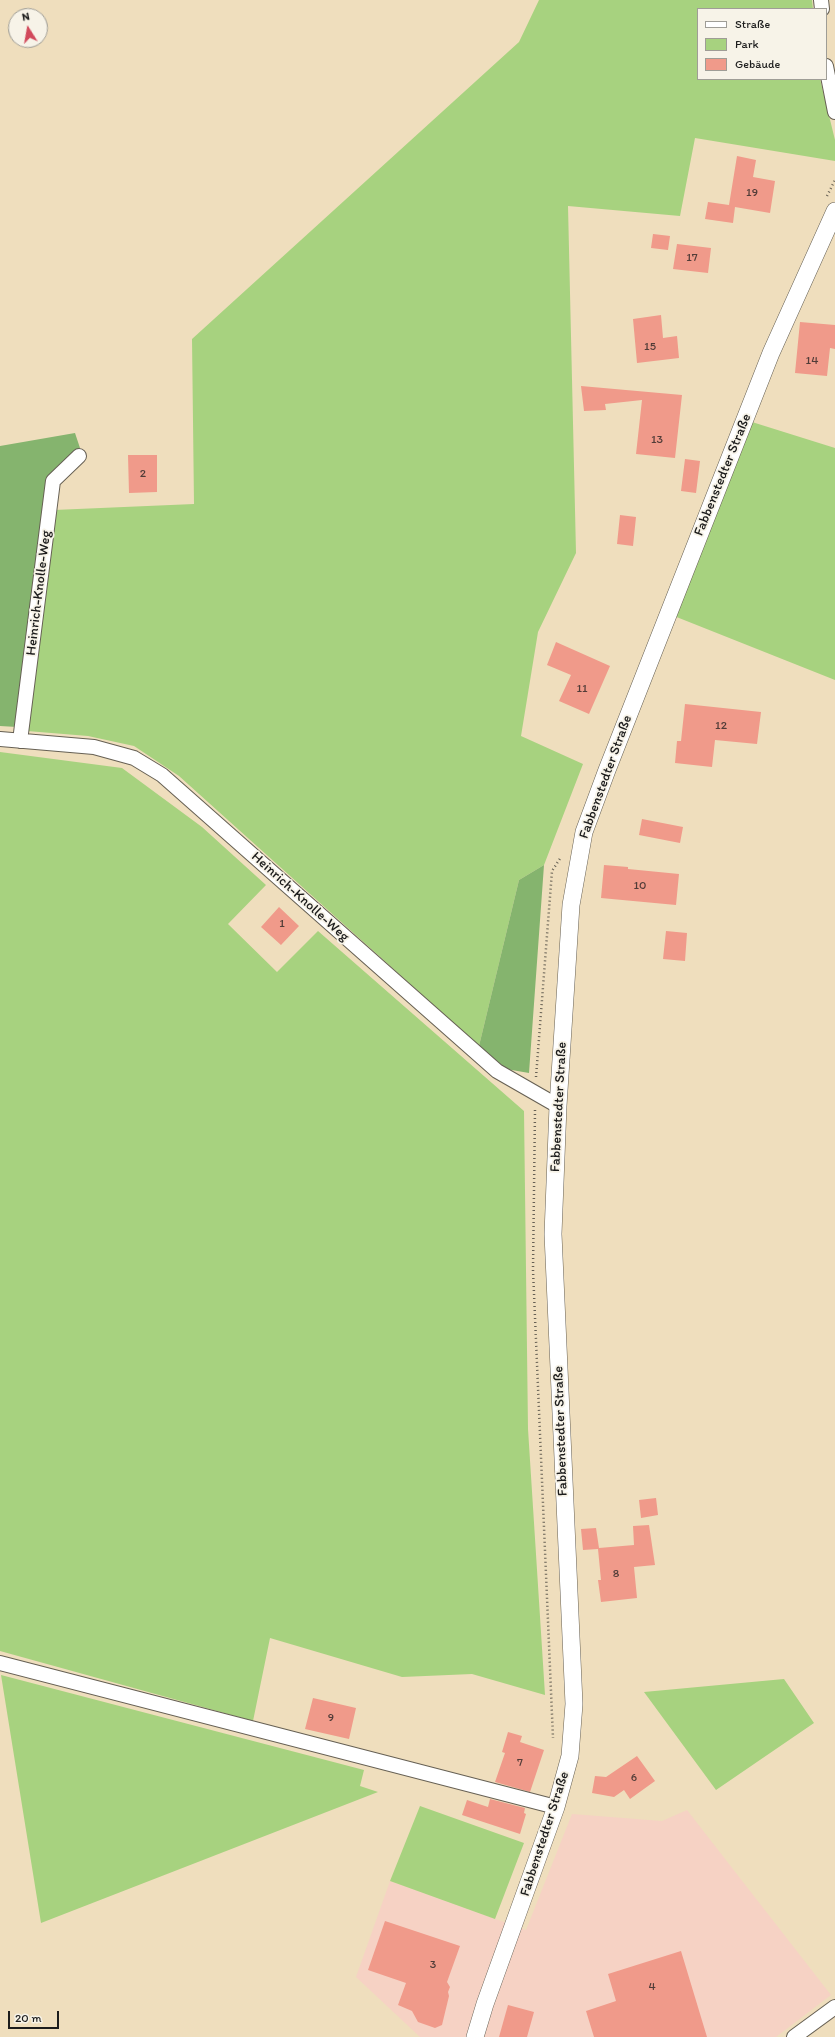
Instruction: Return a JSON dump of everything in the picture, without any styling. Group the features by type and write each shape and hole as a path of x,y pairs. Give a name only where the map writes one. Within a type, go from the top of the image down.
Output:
{"street":[{"path":"827,71 835,112"},
{"name":"Fabbenstedter Straße","path":"476,2037 485,2004 556,1807 570,1756 574,1704 553,1234 558,1106 571,905 584,832 610,762 830,206"},
{"name":"Heinrich-Knolle-Weg","path":"20,741 53,481 79,456"},
{"name":"Heinrich-Knolle-Weg","path":"0,739 94,747 134,758 162,774 497,1071 558,1106"},
{"path":"0,1663 556,1807"},
{"path":"794,2037 835,2007"}],"path":[{"path":"830,206 835,180"},
{"path":"553,1743 533,1270 535,1093 552,871 562,855"}],"shaded area":[{"path":"687,1810 831,1995 776,2037 420,2037 356,1977 390,1881 526,1930 572,1814 662,1821"}],"green space":[{"path":"539,0 812,0 813,8 697,8 697,80 820,80 835,140 835,161 695,138 680,216 568,206 576,553 538,632 521,736 583,764 544,865 519,880 479,1046 179,776 134,746 88,736 27,731 54,510 194,504 192,339 519,42"},
{"path":"752,422 835,448 835,680 674,616"},
{"path":"75,433 80,448 50,477 17,727 0,726 0,446"},
{"path":"0,752 122,768 202,827 266,885 228,924 277,972 318,931 524,1111 528,1429 545,1695 472,1674 402,1677 270,1638 253,1721 0,1651"},
{"path":"544,865 529,1073 506,1069 479,1046 519,880"},
{"path":"1,1675 364,1770 360,1786 378,1792 41,1923"},
{"path":"784,1679 814,1723 716,1790 644,1692"},
{"path":"420,1806 524,1843 495,1919 390,1881"}],"building":[{"path":"737,156 756,160 753,177 775,181 770,213 735,207 733,223 705,219 708,202 729,205"},
{"path":"653,234 670,236 668,250 651,248"},
{"path":"677,244 711,248 708,273 673,269"},
{"path":"661,315 663,338 677,336 679,358 637,363 633,319"},
{"path":"800,322 835,325 835,349 830,348 827,376 795,373"},
{"path":"581,386 682,395 675,458 636,454 642,400 605,404 606,410 584,411"},
{"path":"128,455 157,455 157,492 129,493"},
{"path":"685,459 700,461 696,493 681,491"},
{"path":"620,515 636,517 633,546 617,544"},
{"path":"556,642 610,666 589,714 559,701 571,675 547,665"},
{"path":"685,704 761,712 757,744 715,740 712,767 675,763 677,741 681,741"},
{"path":"642,819 683,827 680,843 639,835"},
{"path":"604,865 679,874 676,905 601,898"},
{"path":"279,907 299,926 281,945 261,927"},
{"path":"666,931 687,933 685,961 663,959"},
{"path":"656,1498 658,1515 641,1518 639,1500"},
{"path":"649,1525 655,1565 634,1567 637,1598 601,1602 598,1580 601,1580 598,1549 583,1550 581,1529 596,1528 599,1548 634,1545 633,1526"},
{"path":"313,1698 356,1708 349,1739 305,1729"},
{"path":"508,1732 522,1736 520,1742 544,1750 530,1792 495,1782 505,1753 502,1752"},
{"path":"637,1756 655,1781 630,1799 624,1790 614,1797 592,1793 595,1776 606,1777"},
{"path":"490,1799 525,1808 524,1813 526,1814 520,1834 462,1815 467,1800 488,1807"},
{"path":"385,1921 460,1946 447,1982 450,1987 448,1992 449,1996 442,2025 435,2028 418,2022 412,2011 398,2005 406,1983 368,1970"},
{"path":"681,1951 707,2037 594,2037 586,2011 616,2001 608,1974"},
{"path":"508,2005 534,2012 527,2037 499,2037"}]}
